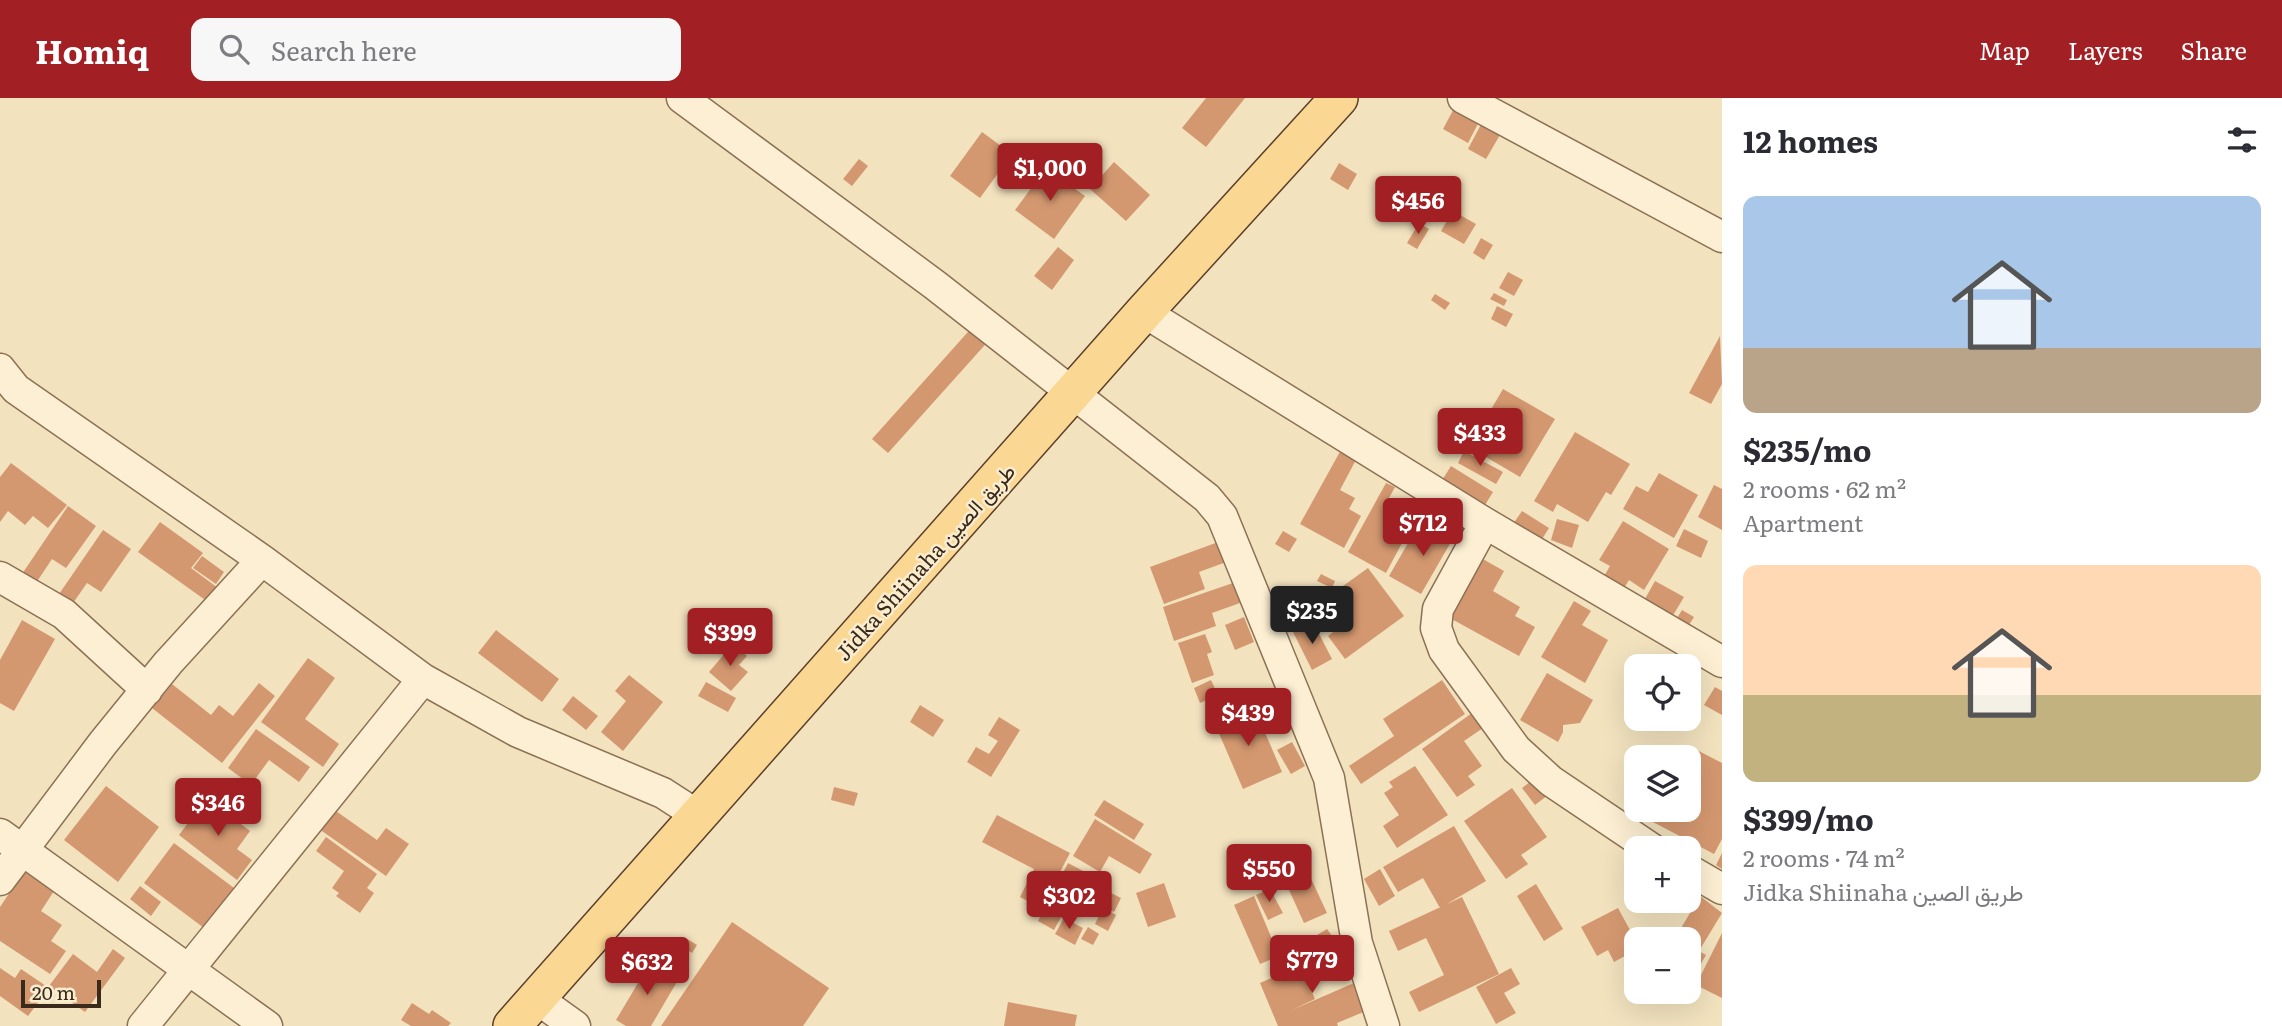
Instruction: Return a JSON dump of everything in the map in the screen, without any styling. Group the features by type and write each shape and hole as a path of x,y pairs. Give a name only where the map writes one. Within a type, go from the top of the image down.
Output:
{"main road":[{"name":"Jidka Shiinaha طريق الصين","path":"512,1026 1144,312 1339,98"}],"street":[{"path":"682,98 934,285 1208,498 1222,516 1329,778 1357,943 1384,1026"},
{"path":"1464,98 1722,237"},
{"path":"1144,312 1485,523 1722,662"},
{"path":"0,369 16,390 262,560 423,679 517,732 663,793 697,815"},
{"path":"1485,523 1438,609 1436,628 1444,650 1516,749 1551,781 1633,836"},
{"path":"0,880 12,842 262,560"},
{"path":"0,577 64,614 147,690"},
{"path":"143,1026 423,679"},
{"path":"12,842 267,1026"},
{"path":"1701,877 1722,889"},
{"path":"536,998 575,1026"}],"building":[{"path":"1206,98 1245,98 1206,147 1182,128"},
{"path":"1457,103 1482,116 1468,143 1443,129"},
{"path":"1485,117 1504,128 1486,159 1468,149"},
{"path":"982,132 1012,154 980,198 950,176"},
{"path":"859,159 868,166 852,186 843,179"},
{"path":"1114,162 1150,195 1126,221 1090,189"},
{"path":"1339,163 1357,174 1348,190 1330,179"},
{"path":"1046,168 1085,196 1054,239 1015,210"},
{"path":"1421,180 1432,186 1415,216 1403,210"},
{"path":"1453,211 1476,224 1464,244 1441,231"},
{"path":"1419,223 1429,229 1417,249 1407,243"},
{"path":"1481,238 1493,245 1484,260 1473,253"},
{"path":"1058,247 1074,260 1052,290 1034,276"},
{"path":"1508,272 1523,280 1514,296 1499,288"},
{"path":"1494,293 1507,300 1504,306 1490,299"},
{"path":"1435,294 1450,303 1445,310 1431,300"},
{"path":"1497,306 1513,314 1506,327 1491,319"},
{"path":"976,323 992,337 888,453 872,439"},
{"path":"1720,336 1722,384 1711,404 1689,393"},
{"path":"1503,389 1555,419 1520,477 1469,447"},
{"path":"1575,432 1630,464 1611,495 1606,492 1588,522 1557,504 1553,512 1534,501"},
{"path":"1342,448 1358,456 1340,490 1355,498 1349,509 1361,516 1344,548 1300,524"},
{"path":"1464,451 1503,472 1496,484 1458,463"},
{"path":"11,463 67,505 48,528 33,516 25,525 8,511 0,522 0,477"},
{"path":"1451,466 1493,492 1482,510 1439,485"},
{"path":"1659,473 1698,495 1674,538 1623,509 1636,486 1648,492"},
{"path":"1386,483 1395,487 1389,498 1398,503 1391,517 1410,528 1386,573 1348,552"},
{"path":"1714,485 1722,489 1722,530 1698,517"},
{"path":"68,506 96,526 66,568 52,559 36,583 22,574"},
{"path":"1522,511 1549,528 1539,544 1511,527"},
{"path":"1443,519 1459,528 1421,594 1389,576 1411,538 1426,546"},
{"path":"1557,519 1579,525 1572,548 1551,540"},
{"path":"1623,521 1669,549 1644,590 1629,580 1623,590 1603,578 1610,566 1599,560"},
{"path":"160,522 203,553 191,568 218,588 208,602 138,552"},
{"path":"1684,529 1708,541 1701,558 1676,546"},
{"path":"103,530 131,549 101,592 87,583 71,606 57,597"},
{"path":"1283,531 1297,539 1289,552 1275,544"},
{"path":"1221,541 1229,561 1199,572 1205,589 1164,604 1150,567"},
{"path":"202,556 224,572 216,584 193,568"},
{"path":"1481,558 1504,571 1493,591 1520,607 1515,616 1535,627 1519,656 1448,617"},
{"path":"1368,568 1404,616 1345,659 1328,636 1336,630 1318,604"},
{"path":"1321,574 1335,581 1332,588 1317,581"},
{"path":"1655,581 1684,597 1669,622 1641,606"},
{"path":"1233,583 1240,603 1212,613 1216,626 1174,641 1163,607"},
{"path":"1574,601 1591,611 1582,625 1608,640 1585,683 1541,657"},
{"path":"1682,610 1694,617 1686,630 1674,623"},
{"path":"1244,617 1254,642 1235,650 1225,625"},
{"path":"22,620 55,639 14,711 0,703 0,660"},
{"path":"1313,622 1332,659 1312,670 1293,632"},
{"path":"496,630 559,679 542,702 478,653"},
{"path":"1205,634 1212,652 1207,654 1214,675 1192,683 1178,643"},
{"path":"733,644 747,656 739,665 748,672 731,691 709,672"},
{"path":"308,658 335,678 305,719 339,744 323,767 261,722"},
{"path":"1547,673 1593,700 1580,723 1563,725 1558,742 1520,720"},
{"path":"629,675 663,702 623,751 601,732 626,701 615,691"},
{"path":"1211,680 1218,695 1200,703 1194,688"},
{"path":"1442,680 1465,714 1361,784 1349,766 1394,736 1383,719"},
{"path":"706,682 736,698 728,712 698,696"},
{"path":"259,683 275,696 222,763 152,708 172,684 211,715 219,705 233,716"},
{"path":"1715,687 1722,691 1722,715 1704,705"},
{"path":"573,696 598,716 586,730 562,710"},
{"path":"920,705 944,720 933,737 910,722"},
{"path":"1254,707 1282,772 1243,789 1215,724"},
{"path":"1472,713 1483,728 1464,741 1482,766 1468,776 1475,785 1457,797 1422,749"},
{"path":"999,717 1020,730 991,777 967,762 976,747 989,754 998,741 988,735"},
{"path":"256,729 310,767 299,782 269,760 251,785 228,768"},
{"path":"1292,742 1305,766 1291,774 1277,750"},
{"path":"1701,752 1722,763 1722,839 1714,854 1701,847 1701,836 1680,836 1653,822 1701,822"},
{"path":"1415,766 1448,815 1397,848 1383,826 1399,815 1384,793 1393,787 1389,782"},
{"path":"1535,778 1548,795 1535,805 1522,788"},
{"path":"106,786 159,827 118,882 64,840"},
{"path":"834,787 858,793 854,806 831,800"},
{"path":"1512,788 1547,837 1521,855 1528,864 1506,879 1464,821"},
{"path":"207,798 250,831 237,849 252,860 237,880 179,835"},
{"path":"1104,800 1144,824 1134,840 1094,815"},
{"path":"326,804 377,840 386,828 409,844 386,876 312,824"},
{"path":"997,815 1070,853 1041,908 1020,897 1034,869 982,842"},
{"path":"1095,819 1152,854 1140,874 1109,856 1100,872 1073,856"},
{"path":"1454,826 1486,881 1440,908 1423,878 1398,892 1383,867"},
{"path":"326,837 377,874 367,888 374,893 360,913 336,896 339,893 332,888 344,871 316,851"},
{"path":"174,843 234,888 204,928 144,883"},
{"path":"1722,853 1722,869 1716,865"},
{"path":"1068,863 1085,872 1054,930 1038,921"},
{"path":"1380,869 1395,896 1379,906 1364,879"},
{"path":"24,871 54,891 41,911 62,925 51,941 66,951 50,974 0,941 0,907"},
{"path":"1308,872 1327,913 1304,923 1285,881"},
{"path":"1088,875 1101,882 1081,917 1067,910"},
{"path":"1164,883 1176,917 1148,927 1136,893"},
{"path":"1536,884 1563,929 1544,941 1517,896"},
{"path":"140,886 161,902 151,916 130,899"},
{"path":"1270,889 1283,913 1268,920 1256,895"},
{"path":"1111,893 1121,898 1114,912 1104,906"},
{"path":"1254,896 1279,956 1260,964 1234,905"},
{"path":"1462,897 1499,974 1419,1012 1409,992 1444,975 1426,938 1398,951 1389,931"},
{"path":"1701,897 1722,913 1701,948 1701,927 1682,927 1690,913 1701,913"},
{"path":"1103,908 1116,915 1108,931 1095,924"},
{"path":"1618,908 1628,927 1624,927 1624,957 1614,962 1608,950 1597,956 1581,927"},
{"path":"1064,918 1083,928 1075,945 1055,934"},
{"path":"732,922 829,988 803,1026 661,1026"},
{"path":"1088,927 1099,934 1093,945 1081,939"},
{"path":"1327,929 1337,943 1316,956 1307,941"},
{"path":"1722,933 1722,998 1701,988 1701,975"},
{"path":"684,937 697,945 692,953 679,945"},
{"path":"113,949 125,958 85,1012 49,986 73,954 97,972"},
{"path":"1338,949 1347,969 1309,986 1315,999 1292,1010 1354,983 1366,1011 1337,1023 1338,1026 1278,1026 1260,983"},
{"path":"661,951 681,963 675,973 655,961"},
{"path":"643,960 678,980 651,1026 626,1026 616,1020 644,973 637,969"},
{"path":"0,968 15,978 21,969 49,988 28,1016 0,996"},
{"path":"1511,968 1520,984 1504,993 1516,1013 1496,1024 1476,987"},
{"path":"1008,1002 1077,1015 1075,1026 1004,1026"},
{"path":"412,1003 429,1014 432,1010 451,1023 448,1026 411,1026 401,1020"}]}
